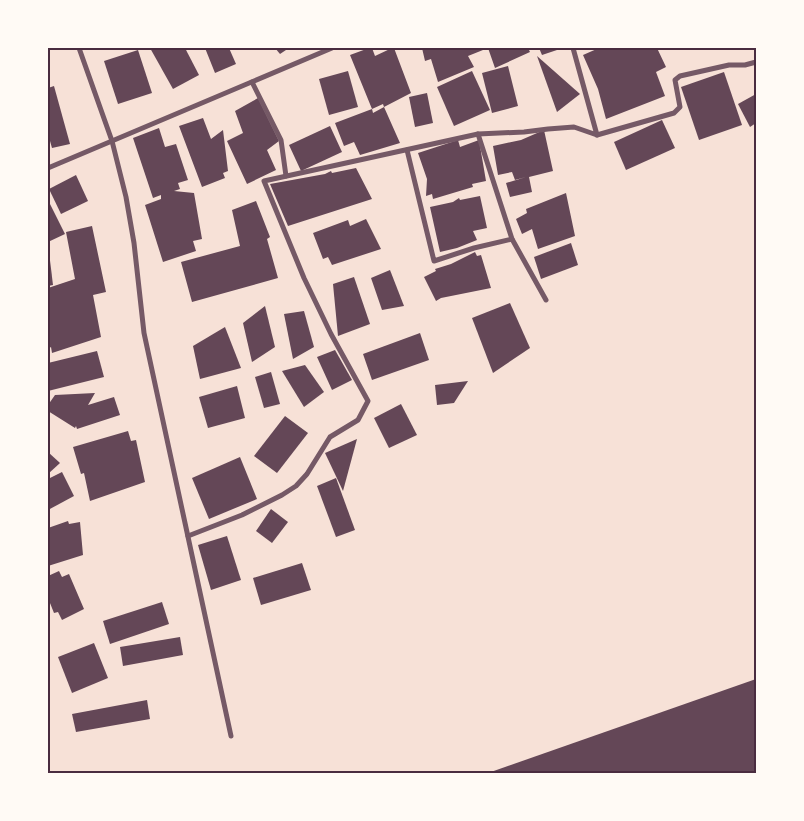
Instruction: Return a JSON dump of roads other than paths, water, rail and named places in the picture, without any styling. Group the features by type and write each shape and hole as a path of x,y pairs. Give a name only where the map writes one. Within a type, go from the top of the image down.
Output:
{"street":[{"path":"79,48 112,141 126,197 134,243 144,333 231,736"},
{"path":"48,168 332,48"},
{"path":"573,48 596,134"},
{"path":"188,536 255,509 296,486 307,474 330,437 358,420 368,401 331,334 304,278 264,181 478,134 574,127 596,134 674,113 680,107 675,80 680,76 729,65 745,65 756,62"},
{"path":"252,82 281,140 286,176"},
{"path":"478,134 512,239 546,300"},
{"path":"407,150 434,261 474,248 512,239"}]}
